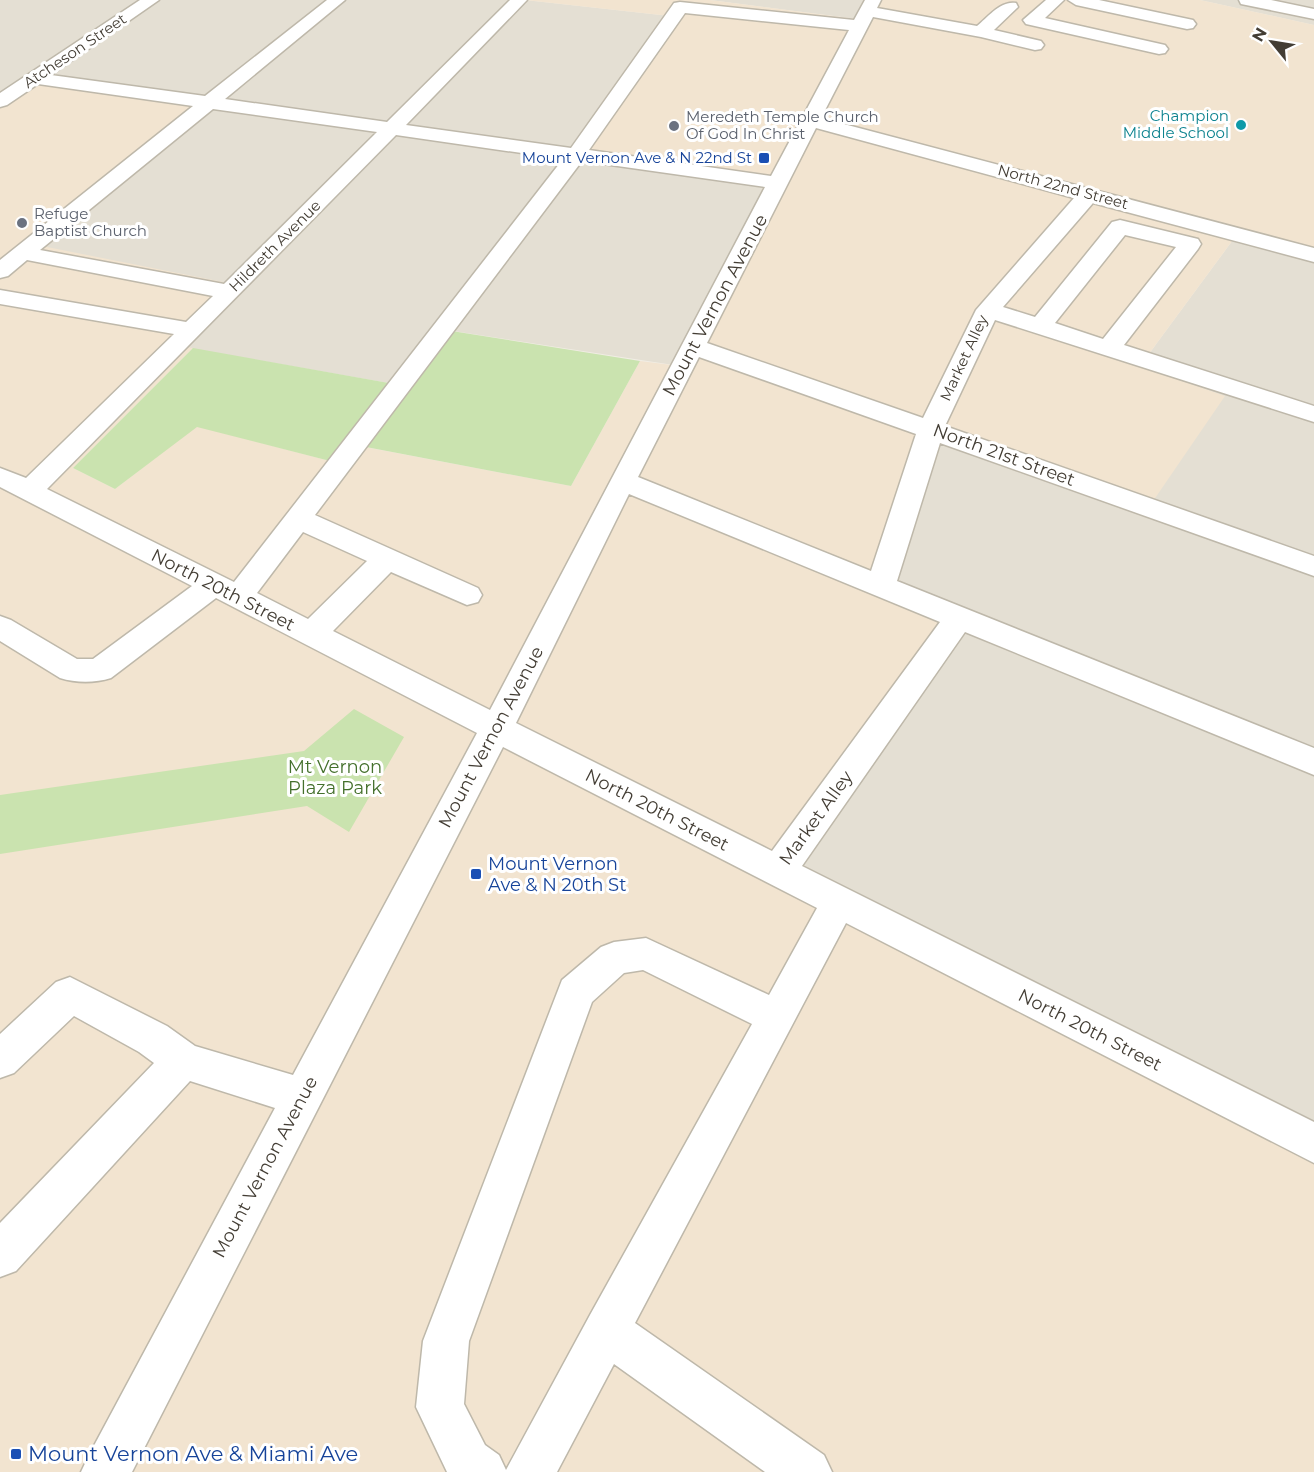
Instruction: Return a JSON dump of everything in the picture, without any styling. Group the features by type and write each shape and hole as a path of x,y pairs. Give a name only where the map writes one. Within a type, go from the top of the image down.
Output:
{"street":[{"name":"Atcheson Street","path":"0,101 151,0"},
{"path":"0,271 338,0"},
{"name":"Hildreth Avenue","path":"29,490 230,292 519,0"},
{"path":"1056,0 1032,20 1160,49"},
{"path":"1076,0 1187,24"},
{"path":"1247,0 1314,14"},
{"path":"990,3 1040,14"},
{"path":"0,627 71,670 100,669 226,591 298,519 576,155 680,4 866,12 981,32 1035,45"},
{"path":"981,32 1010,8"},
{"name":"Mount Vernon Avenue","path":"106,1472 496,729 866,12"},
{"path":"0,79 210,102 779,183"},
{"name":"North 22nd Street","path":"811,121 1314,255"},
{"name":"Market Alley","path":"881,586 931,429 988,310 1053,271 1089,194"},
{"path":"1160,237 1174,217"},
{"path":"1045,320 1053,271 1120,227 1190,244 1114,342"},
{"path":"23,253 230,292"},
{"path":"3,301 192,330"},
{"path":"988,310 1045,320 1114,342 1314,414"},
{"name":"North 21st Street","path":"693,346 1314,566"},
{"name":"North 20th Street","path":"0,476 1314,1143"},
{"path":"623,480 1314,762"},
{"path":"298,519 467,595"},
{"path":"311,635 387,559"},
{"name":"Market Alley","path":"778,871 959,618"},
{"path":"530,1472 839,902"},
{"path":"482,1472 468,1462 440,1407 446,1341 576,992 614,958 646,954 776,1017"},
{"path":"0,1060 70,994 153,1038 183,1061 302,1097"},
{"path":"0,1255 183,1061"},
{"path":"606,1331 807,1472"}],"shaded area":[{"path":"0,0 525,0 679,17 773,184 680,366 440,329 400,385 171,345 36,245 0,95"},
{"path":"525,0 710,0 857,19 867,0 1200,0 1314,25 1314,253 1238,233 1140,366 1225,396 1149,507 932,436 886,581 947,623 773,869 1314,1140 1314,1472 0,1472 0,95 24,79 205,103 37,245 233,284 172,345 193,348 73,468 115,489 197,426 330,461 344,443 571,486 640,361 680,366 773,184 574,155 679,17"},
{"path":"710,0 867,0 857,19"},
{"path":"1200,0 1314,0 1314,25"},
{"path":"1238,233 1314,253 1314,1140 773,869 886,581 932,435 1140,366"}],"green space":[{"path":"439,329 640,361 571,486 345,443 330,461 197,427 115,489 73,468 193,348 400,385"},
{"name":"Mt Vernon Plaza Park","path":"354,709 404,737 349,832 307,806 0,854 0,795 304,751"}],"place":[{"name":"Champion Middle School","path":"1241,125"},
{"name":"Meredeth Temple Church Of God In Christ","path":"674,126"},
{"name":"Mount Vernon Ave & N 22nd St","path":"764,158"},
{"name":"Refuge Baptist Church","path":"22,223"},
{"name":"Mount Vernon Ave & N 20th St","path":"476,874"},
{"name":"Mount Vernon Ave & Miami Ave","path":"16,1454"}]}
